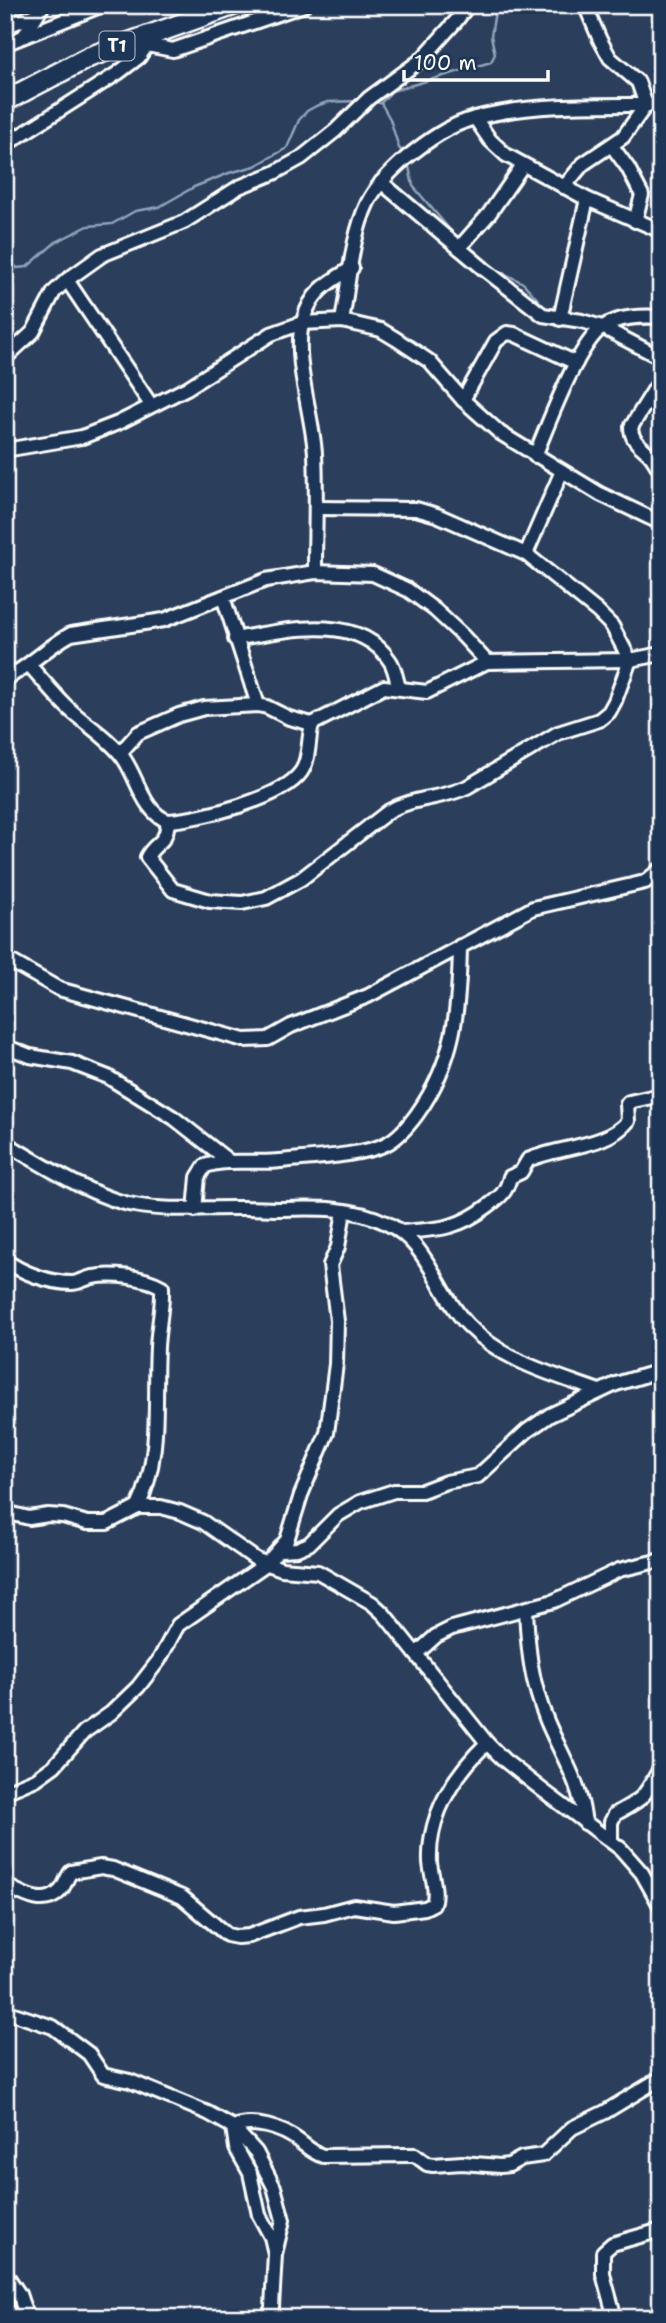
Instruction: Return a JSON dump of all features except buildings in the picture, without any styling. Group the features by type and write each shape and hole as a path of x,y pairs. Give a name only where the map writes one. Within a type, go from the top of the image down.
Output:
{"highway":[{"name":"T1","path":"5,101 89,57 152,38 234,5"}],"street":[{"path":"5,44 103,5"},
{"path":"5,145 118,73 139,57 152,38 173,50 304,5"},
{"path":"5,358 33,332 54,292 67,280 102,255 184,222 239,187 302,158 369,98 421,60 468,5"},
{"path":"585,5 605,49 620,68 638,82 646,105"},
{"path":"24,36 40,10"},
{"path":"5,27 40,10"},
{"path":"564,187 583,164 612,146 632,127 646,105"},
{"path":"342,321 358,232 368,202 381,182 423,144 475,118 523,110 661,105"},
{"path":"475,118 490,140 506,155 587,199 661,231"},
{"path":"612,146 628,168 642,195 635,221"},
{"path":"459,248 489,214 523,165"},
{"path":"381,182 542,315 602,327 661,358"},
{"path":"560,319 587,199"},
{"path":"315,572 314,444 300,344 302,323 315,294 352,268"},
{"path":"67,280 151,405"},
{"path":"535,456 586,342 602,327 617,320 661,317"},
{"path":"5,450 82,437 118,424 187,388 271,334 302,323 342,321 381,330 396,339 429,361 463,400 500,433 600,494 661,523"},
{"path":"463,400 496,341 507,333 576,363"},
{"path":"661,379 631,427 633,439 656,451 661,471"},
{"path":"526,554 562,471"},
{"path":"168,821 164,838 148,852 147,857 173,890 210,901 228,903 265,898 301,879 389,811 404,803 452,794 558,733 599,720 609,712 615,701 630,660 612,626 526,554 438,515 416,509 316,508"},
{"path":"5,680 71,634 164,621 266,580 315,572 373,574 408,590 454,627 487,662"},
{"path":"223,597 258,705"},
{"path":"235,639 295,629 324,628 352,633 372,643 390,661 399,687"},
{"path":"120,753 138,733 179,715 204,708 258,705 289,718 313,724 384,687 427,692 487,662 630,660 661,654"},
{"path":"29,665 66,706 120,753 150,808 160,818 168,821 219,812 276,791 300,774 313,724"},
{"path":"5,958 59,989 244,1040 258,1041 368,996 533,908 645,882 661,869"},
{"path":"195,1210 200,1170 212,1164 275,1162 352,1152 386,1144 400,1134 425,1102 441,1073 450,1045 458,1013 460,946"},
{"path":"5,1046 30,1056 72,1063 108,1077 174,1118 230,1162"},
{"path":"401,1232 443,1228 471,1219 505,1193 510,1177 521,1172 528,1160 609,1134 628,1121 629,1102 661,1095"},
{"path":"5,1143 72,1181 113,1200 158,1208 195,1210 243,1208 344,1211 388,1223 415,1244 428,1261 454,1308 469,1326 489,1343 534,1369 599,1391"},
{"path":"5,1793 36,1779 54,1766 85,1731 111,1713 138,1687 159,1660 178,1625 266,1564 281,1550 292,1528 301,1495 327,1433 336,1364 337,1321 330,1265 338,1247 344,1211"},
{"path":"5,1260 31,1274 73,1283 105,1275 147,1281 162,1287 157,1344 155,1445 147,1485 138,1507"},
{"path":"281,1550 297,1549 309,1544 338,1515 360,1502 394,1491 422,1491 446,1482 478,1476 550,1415 599,1391 642,1376 661,1373"},
{"path":"5,1512 29,1518 48,1515 107,1523 138,1507 161,1507 180,1512 218,1531 249,1555 266,1564 282,1569 318,1572 347,1591 359,1595 384,1614 486,1743 504,1760 621,1849 642,1873 661,1907"},
{"path":"416,1654 436,1636 452,1628 554,1601 619,1570 661,1560"},
{"path":"526,1609 530,1670 548,1722 575,1777 585,1823"},
{"path":"5,1885 30,1897 47,1898 60,1892 71,1872 106,1867 182,1897 227,1935 237,1937 248,1936 299,1917 354,1906 394,1912 425,1908 433,1905 435,1898 430,1861 431,1843 441,1805 462,1769 486,1743"},
{"path":"611,1842 611,1822 615,1814 636,1804 645,1796 661,1767"},
{"path":"642,1873 661,1880"},
{"path":"5,2011 53,2027 89,2054 103,2075 130,2081 208,2113 233,2127 256,2152 274,2187 283,2220 275,2255 272,2307 268,2318"},
{"path":"233,2127 251,2123 266,2127 286,2134 323,2156 415,2155 433,2165 509,2165 522,2158 542,2155 572,2128 605,2112 661,2078"},
{"path":"233,2127 236,2148 250,2173 259,2215 271,2237 275,2255"},
{"path":"615,2318 603,2274 603,2252 612,2244 661,2230"},
{"path":"5,2273 19,2294 27,2318"}],"waterway":[{"path":"372,102 381,103 392,91 491,62 495,54 491,36 496,5"},
{"path":"5,266 10,261 17,268 27,267 56,242 88,226 112,224 135,211 159,207 194,187 255,166 287,148 299,120 307,111 328,102 358,101"},
{"path":"381,103 390,119 399,148 404,153"},
{"path":"408,162 413,186 456,237"},
{"path":"490,266 523,283 542,304"}]}
